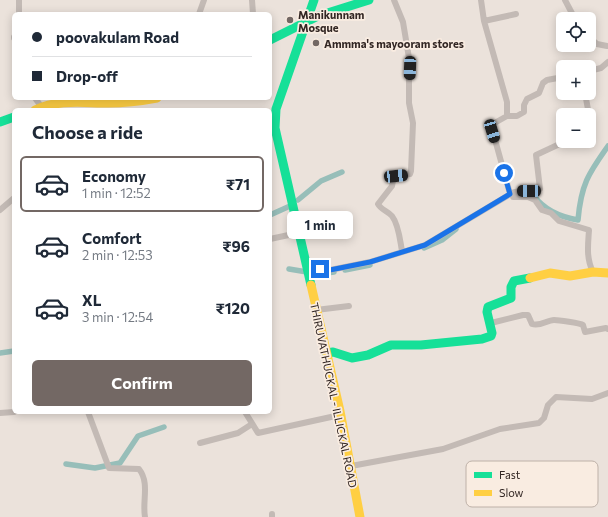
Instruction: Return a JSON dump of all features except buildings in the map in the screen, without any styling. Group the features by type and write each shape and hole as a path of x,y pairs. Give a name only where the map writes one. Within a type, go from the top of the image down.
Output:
{"street":[{"path":"19,0 19,12"},
{"path":"200,12 204,0"},
{"path":"252,0 253,12"},
{"name":"THIRUVATHUCKAL - ILLICKAL ROAD","path":"314,0 275,117 275,128 340,415 360,517"},
{"path":"272,39 318,16 368,0"},
{"path":"394,0 403,22 409,52 409,103 413,122 411,171 407,174 394,176 392,186 378,204 392,215 396,222 402,251"},
{"path":"481,0 484,21 507,102 507,116"},
{"path":"565,0 571,12"},
{"path":"484,21 516,14"},
{"path":"596,43 608,45"},
{"path":"596,69 601,68 608,62"},
{"path":"512,194 491,124 507,116 517,116 524,112 524,104 527,99 539,93 543,83 556,78"},
{"path":"44,108 66,102 92,106 142,102 150,100"},
{"path":"0,122 12,118"},
{"path":"306,269 330,270 370,262 432,242 516,191 537,191 540,189 536,155 556,146"},
{"path":"512,194 535,200 542,210 551,213 560,221 589,230 587,254 588,263 593,272"},
{"path":"0,210 12,200"},
{"path":"272,240 298,233"},
{"path":"326,353 333,352 352,358 368,355 391,345 404,346 468,342 491,336 491,323 487,309 491,305 511,298 511,287 514,281 550,274 570,276 593,272 608,273"},
{"path":"316,310 349,306"},
{"path":"491,323 528,315 532,324 536,326 555,320 579,322 583,324 585,332 606,328 608,329"},
{"path":"350,466 443,449 500,429 539,423 544,418 548,405 556,397 592,398 608,393"},
{"path":"0,413 12,412"},
{"path":"89,414 109,468 139,469 143,474 145,479 145,517"},
{"path":"246,414 258,433 315,422 340,415"},
{"path":"200,443 238,433 252,424"}],"waterway":[{"path":"523,194 534,196 543,206 553,212 578,220 581,198 587,180 595,164 608,146"},
{"path":"298,200 321,181 342,172"},
{"path":"272,214 290,206"},
{"path":"424,248 442,240 456,229"},
{"path":"345,270 370,265"},
{"path":"289,269 319,274 334,272"},
{"path":"0,353 12,351"},
{"path":"66,464 95,468 120,463 138,436 164,427"}],"traffic: fast":[{"path":"311,285 275,128 276,109 314,0"},
{"path":"272,39 318,16 369,0"},
{"path":"0,122 12,118"},
{"path":"326,353 333,352 352,358 368,355 391,345 421,345 482,339 491,336 492,333 487,312 488,307 511,298 511,287 514,281 530,278"}],"traffic: slow":[{"path":"41,108 62,103 121,103 145,100"},
{"path":"530,278 550,273 570,276 593,272 608,273"},
{"path":"311,285 340,411 360,517"}],"place":[{"name":"Manikunnam Mosque","path":"290,20"},
{"name":"Ammma's mayooram stores","path":"316,43"}],"route":[{"path":"320,269 330,270 370,262 432,242 470,217 510,194 504,173"}]}
